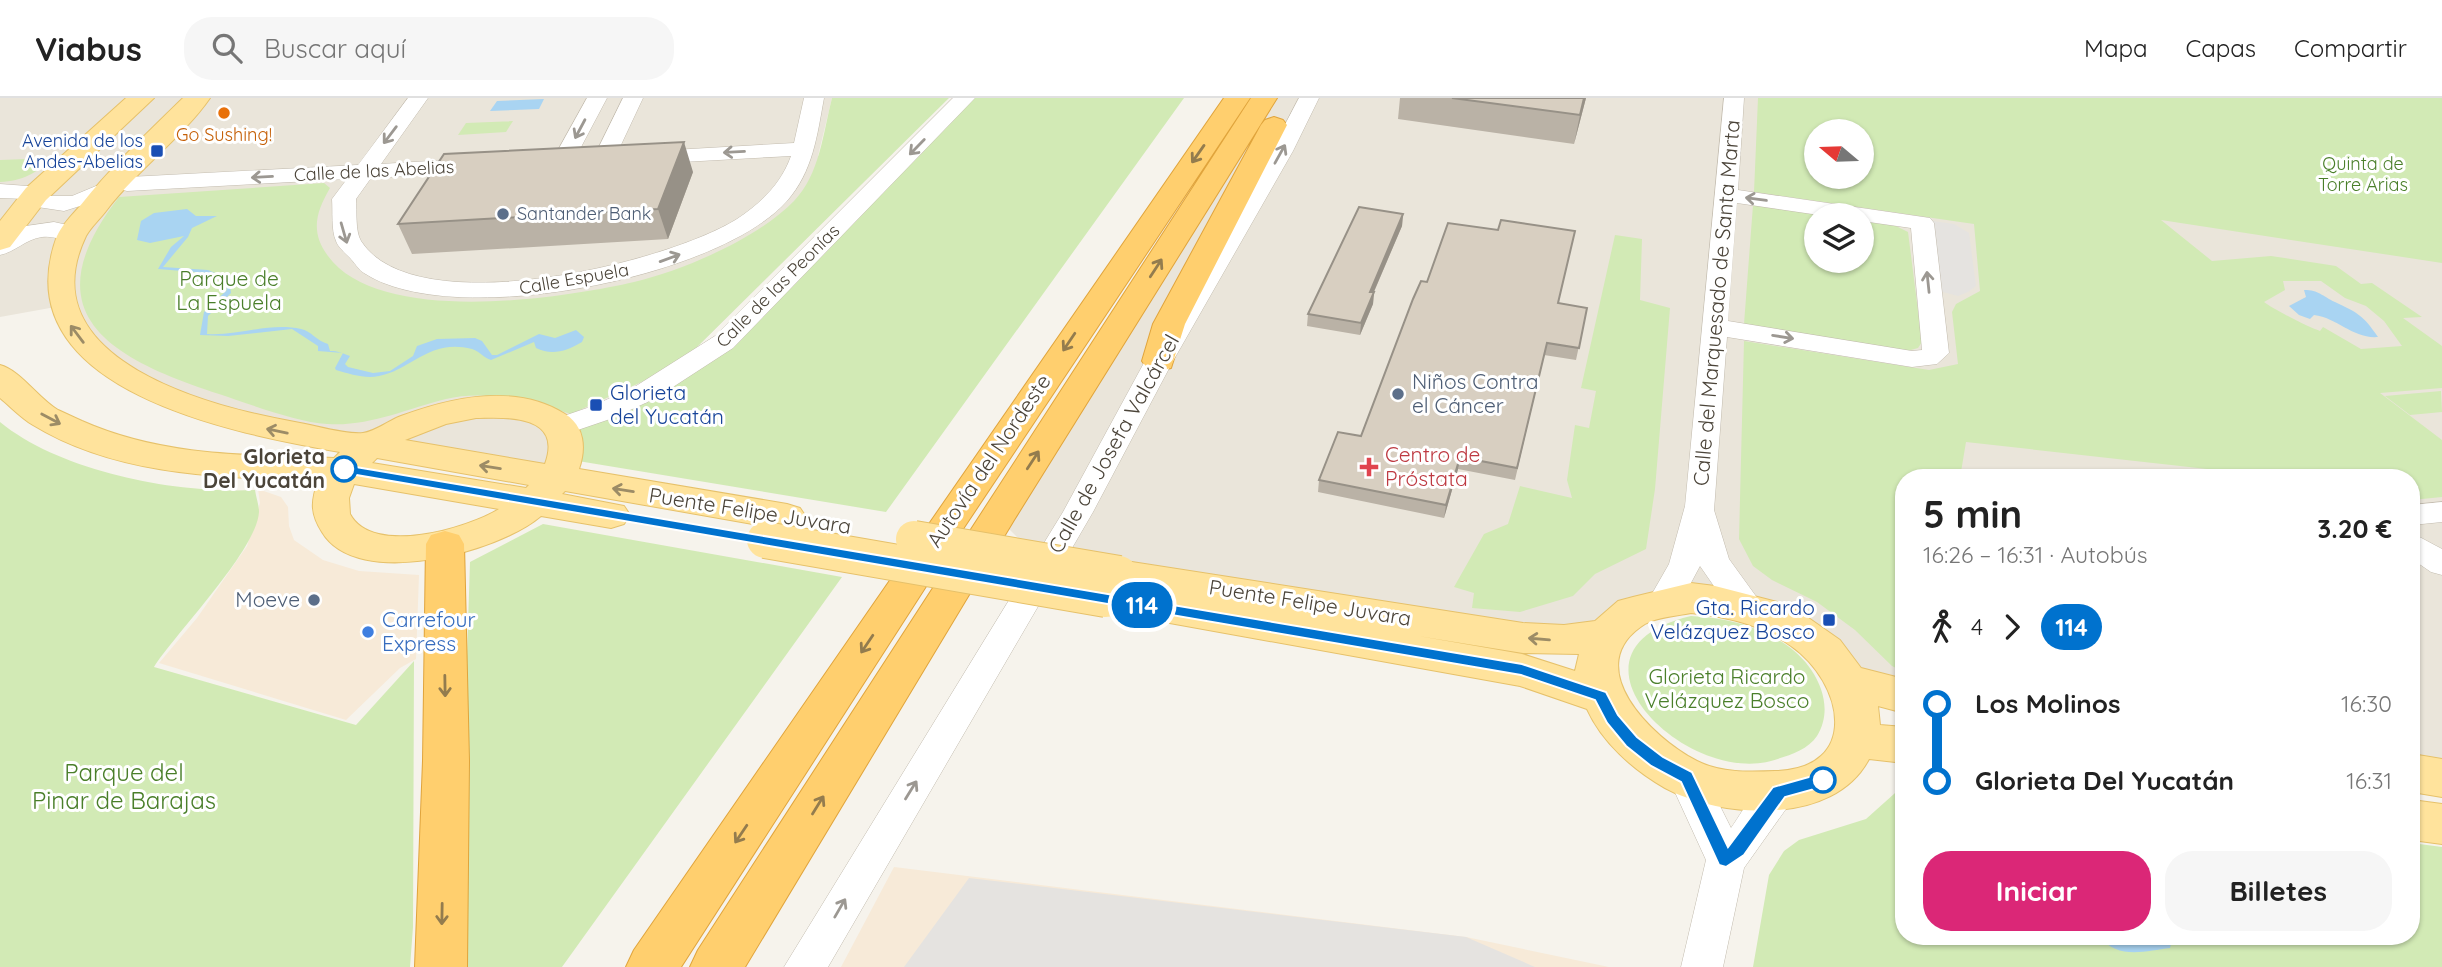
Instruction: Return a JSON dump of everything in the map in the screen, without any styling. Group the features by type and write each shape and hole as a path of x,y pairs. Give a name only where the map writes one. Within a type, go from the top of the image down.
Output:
{"highway":[{"name":"Autovía del Nordeste","path":"652,967 954,512 1237,98"},
{"name":"Autovía del Nordeste","path":"716,967 997,517 1264,98"},
{"path":"1159,361 1169,324 1289,98"},
{"path":"441,967 446,761 445,544"}],"main road":[{"path":"0,241 8,223 36,194 141,98"},
{"path":"197,98 109,186 72,235 60,277 61,306 72,330 101,363 150,391 356,458 546,490"},
{"path":"0,375 10,389 45,417 104,444 203,465 356,458"},
{"path":"476,407 511,407 540,414 559,427 566,442 566,459 546,490 509,520 478,534 445,544 387,549 361,544 342,534 331,520 328,503 332,487 356,458 402,427 439,414 476,407"},
{"name":"Puente Felipe Juvara","path":"546,490 1113,587 1522,670 1600,696"},
{"name":"Puente Felipe Juvara","path":"1113,587 1523,638 1564,641 1606,635"},
{"path":"1665,599 1716,599 1746,606 1806,636 1826,653 1847,681 1856,701 1859,721 1856,740 1846,759 1823,780 1779,792 1749,793 1718,788 1687,777 1657,761 1632,741 1613,719 1600,696 1596,674 1598,653 1606,635 1624,616 1665,599"},
{"path":"1847,681 1895,694"},
{"path":"1856,740 1895,744"},
{"path":"2420,774 2442,778"},
{"path":"2420,821 2442,824"}],"street":[{"path":"363,172 418,98"},
{"path":"564,161 597,98"},
{"path":"604,159 633,98"},
{"path":"537,162 802,149 814,98"},
{"name":"Calle de las Peonías","path":"559,427 639,395 683,371 724,342 965,98"},
{"name":"Calle de Josefa Valcárcel","path":"805,967 1078,512 1159,361 1282,151 1309,98"},
{"name":"Calle del Marquesado de Santa Marta","path":"1665,599 1685,564 1700,506 1733,99"},
{"name":"Calle Espuela","path":"363,172 344,199 340,216 343,235 358,257 389,275 427,284 477,290 523,290 618,274 678,256 722,236 762,210 788,185 802,149"},
{"name":"Calle de las Abelias","path":"109,186 498,164"},
{"path":"0,191 25,191 36,194 39,201 55,204 77,201 109,186"},
{"path":"1716,327 1912,359 1927,358 1936,353 1922,223 1726,195"},
{"path":"0,248 24,234 40,229 56,229 72,235"},
{"name":"Calle del Marquesado de Santa Marta","path":"1700,506 1714,562 1746,606"},
{"path":"2420,514 2442,512"},
{"path":"2420,549 2442,564"},
{"path":"1687,777 1726,860"},
{"path":"1702,967 1726,860 1738,849 1779,792"}],"shaded area":[{"path":"0,98 832,98 818,156 893,153 696,348 657,375 571,415 558,478 369,446 150,391 61,306 0,317"},
{"path":"1264,98 2442,98 2442,778 2420,774 2420,469 1895,469 1895,691 1826,653 1716,599 1564,641 1024,544 997,517"},
{"path":"1926,220 1954,224 1969,233 1976,286 1968,292 1958,296 1939,291"},
{"name":"Moeve","path":"258,489 281,497 288,507 289,526 294,540 323,560 359,571 419,575 416,659 400,668 346,720 159,663 197,618 247,546 260,503"},
{"path":"894,867 1466,937 1609,967 841,967"},
{"path":"969,878 1466,937 1535,967 904,967"}],"green space":[{"name":"Parque de La Espuela","path":"832,98 949,98 696,348 657,375 571,414 525,401 477,395 446,399 357,423 327,424 302,420 219,394 145,365 116,347 94,326 82,302 81,272 93,238 119,197 324,183 330,188 318,214 317,230 322,247 328,256 353,278 387,292 428,299 472,302 518,300 602,289 654,277 697,261 740,240 779,215 794,201 815,166"},
{"path":"973,98 1184,98 886,512 566,459 574,431 695,371"},
{"name":"Quinta de Torre Arias","path":"1758,98 2442,98 2442,263 2161,220 2212,261 2271,256 2336,266 2361,284 2372,283 2422,317 2403,318 2442,346 2442,388 2380,393 2442,440 2442,497 2420,499 2420,469 2207,469 1966,442 1962,469 1895,469 1895,668 1855,630 1817,602 1772,580 1753,566 1739,539 1744,341 1929,370 1958,364 1952,312 1956,304 1980,291 1974,224 1874,209 1874,203 1830,203 1754,192","holes":["2283,281 2321,281 2345,298 2366,306 2384,321 2402,346 2361,349 2323,327 2320,331 2307,326 2264,302 2285,290"]},
{"path":"513,121 506,132 458,135 466,123"},
{"path":"53,158 29,175 0,182 0,160"},
{"path":"1753,205 1804,212 1804,273 1874,273 1874,223 1896,226 1908,232 1922,342 1918,348 1907,351 1744,324"},
{"path":"1615,235 1642,239 1640,300 1670,308 1655,489 1646,549 1595,574 1573,596 1520,612 1472,608 1474,593 1454,587 1484,534 1508,524 1520,486 1572,498 1567,480 1575,425 1589,428 1596,391 1581,388"},
{"path":"2441,391 2442,412 2410,415 2385,396"},
{"name":"Parque del Pinar de Barajas","path":"0,422 25,439 87,467 191,488 255,490 259,512 255,528 245,547 231,569 154,667 356,725 414,661 413,927 410,967 0,967"},
{"path":"543,524 842,577 562,967 457,967 470,562"},
{"name":"Glorieta Ricardo Velázquez Bosco","path":"1691,616 1727,620 1749,626 1782,642 1803,660 1819,683 1825,710 1817,736 1808,746 1771,761 1736,763 1701,753 1669,734 1644,710 1630,683 1631,656 1650,633"},
{"path":"1895,793 1895,945 2420,945 2420,844 2442,847 2442,967 1753,967 1769,875 1784,851 1799,840 1866,819"}],"water":[{"path":"544,99 539,109 490,111 497,101"},
{"path":"187,209 196,216 217,216 192,228 188,237 163,267 208,270 229,279 231,293 208,316 207,334 289,327 305,330 328,344 330,351 342,353 318,351 318,346 292,329 228,336 200,335 204,312 227,290 225,282 207,273 158,269 171,247 184,236 150,243 137,240 141,221 154,213"},
{"path":"2304,290 2317,292 2355,312 2378,337 2361,335 2323,317 2314,315 2310,319 2299,315 2289,306 2306,297"},
{"path":"576,330 584,337 582,342 559,351 548,352 536,348 534,342 491,360 472,349 444,348 390,373 374,377 336,370 343,353 350,356 345,364 348,367 373,373 390,371 413,356 417,346 437,339 475,338 482,341 492,355 497,355 539,334 555,338"},
{"path":"2109,945 2171,945 2170,948 2142,952"}],"building":[{"path":"1452,98 1584,98 1580,115"},
{"path":"684,142 658,209 398,224 444,154"},
{"path":"1359,207 1403,214 1370,292 1374,292 1361,323 1308,314"},
{"path":"1501,220 1575,231 1558,303 1587,308 1579,348 1547,343 1517,468 1460,457 1446,505 1319,480 1338,432 1361,436 1413,299 1421,281 1427,282 1448,223 1498,230"}],"bus line":[{"name":"114","path":"344,469 1522,670 1600,696 1613,719 1632,741 1657,761 1687,777 1726,860 1738,849 1779,792 1823,780"}],"place":[{"name":"Go Sushing!","path":"224,113"},
{"name":"Avenida de los Andes-Abelias","path":"157,151"},
{"name":"Santander Bank","path":"503,214"},
{"name":"Niños Contra el Cáncer","path":"1398,394"},
{"name":"Glorieta del Yucatán","path":"596,405"},
{"name":"Centro de Próstata","path":"1369,467"},
{"name":"Glorieta Del Yucatán","path":"344,469"},
{"name":"Moeve","path":"314,600"},
{"name":"Gta. Ricardo Velázquez Bosco","path":"1829,620"},
{"name":"Carrefour Express","path":"368,632"}]}
